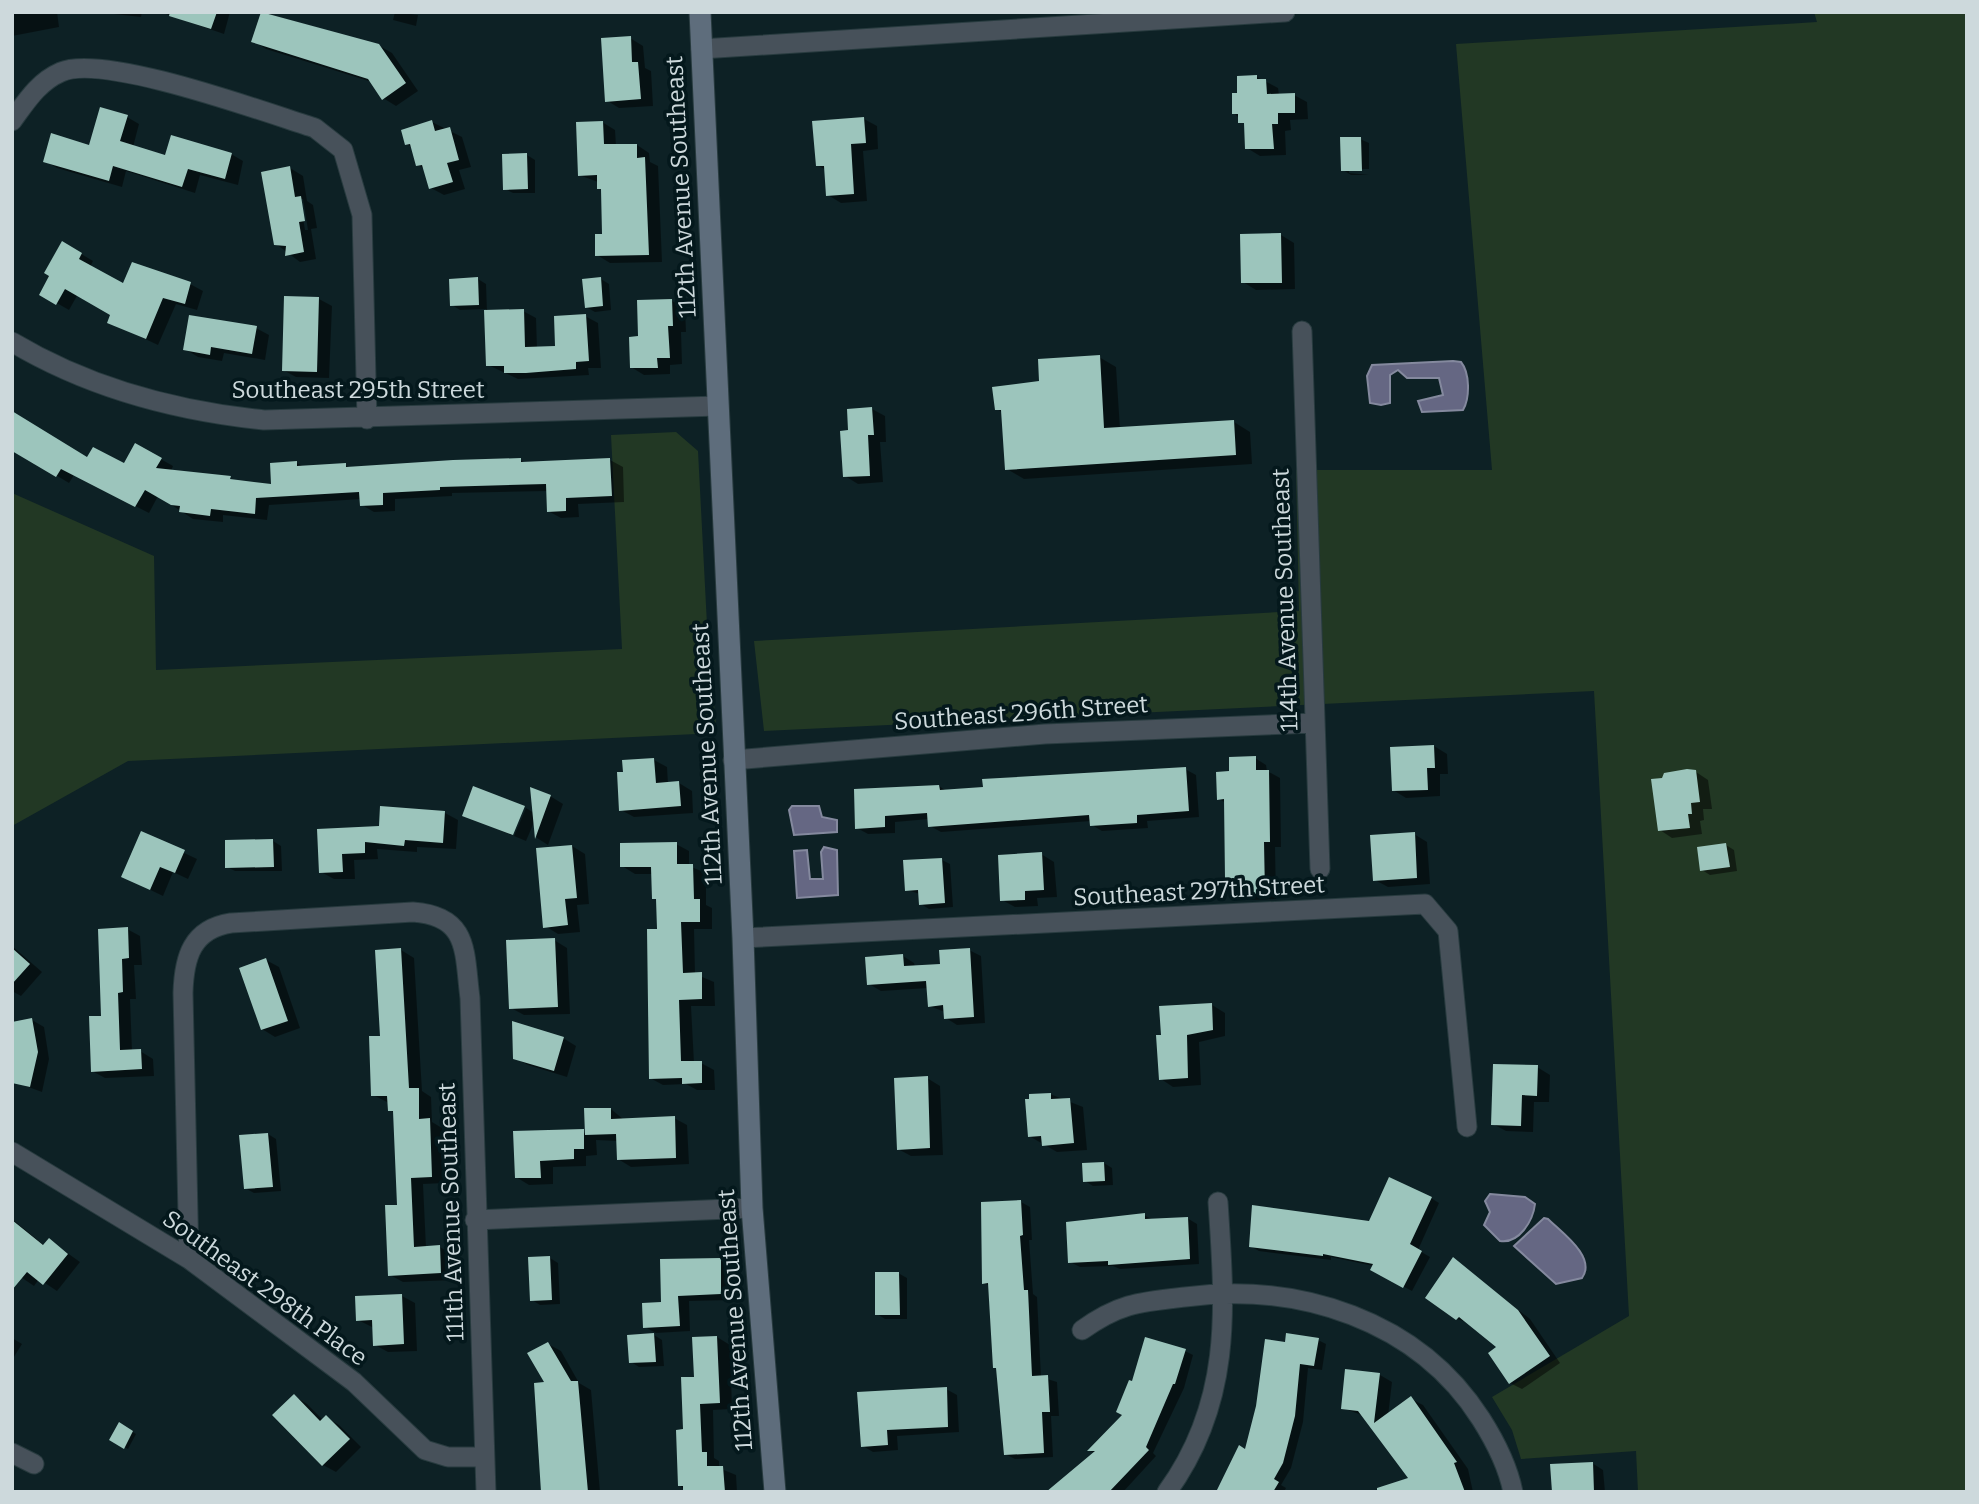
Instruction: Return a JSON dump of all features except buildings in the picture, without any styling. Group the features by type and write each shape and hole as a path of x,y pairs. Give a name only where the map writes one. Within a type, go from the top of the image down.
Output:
{"street":[{"name":"112th Avenue Southeast","path":"700,12 743,939 752,1208 775,1492"},
{"path":"701,49 1285,12"},
{"path":"12,121 35,89 60,72 82,66 120,70 315,128 343,150 355,181 362,215 366,419"},
{"name":"114th Avenue Southeast","path":"1302,331 1313,723 1320,869"},
{"name":"Southeast 295th Street","path":"12,342 41,360 125,393 204,414 264,420 366,419 718,406"},
{"name":"Southeast 296th Street","path":"733,760 1045,734 1313,723"},
{"name":"Southeast 297th Street","path":"743,939 1425,904 1448,931 1467,1127"},
{"name":"111th Avenue Southeast","path":"189,1259 183,993 186,964 193,942 209,929 231,923 413,912 451,922 458,932 470,998 475,1220 486,1492"},
{"name":"Southeast 298th Place","path":"12,1152 189,1259 354,1382 425,1450 448,1457 484,1457"},
{"path":"1167,1492 1198,1443 1210,1404 1222,1335 1224,1292 1218,1202"},
{"path":"475,1220 752,1208"},
{"path":"1082,1330 1112,1309 1135,1303 1224,1292 1284,1298 1351,1313 1398,1336 1449,1376 1472,1404 1493,1437 1513,1492"},
{"path":"12,1453 34,1464"}],"green space":[{"path":"1814,12 1967,12 1967,1492 1638,1492 1636,1451 1521,1459 1512,1430 1492,1397 1629,1316 1594,691 764,731 754,641 1299,611 1296,470 1492,470 1456,44 1817,22"},
{"path":"676,432 698,451 708,644 717,733 128,761 12,826 12,493 154,556 156,670 622,649 611,435"}],"water":[{"path":"1461,362 1467,379 1467,399 1463,410 1422,412 1418,401 1443,395 1439,378 1407,378 1398,370 1390,375 1390,403 1370,403 1367,376 1372,365"},
{"path":"792,806 819,806 822,817 837,820 837,832 794,835 789,810"},
{"path":"824,847 837,850 838,895 797,898 794,851 807,850 810,879 823,879 821,852"},
{"path":"1490,1194 1525,1197 1535,1204 1528,1224 1513,1239 1500,1241 1484,1225 1490,1212 1485,1201"},
{"path":"1544,1218 1576,1246 1585,1262 1582,1278 1556,1284 1514,1246"}]}
